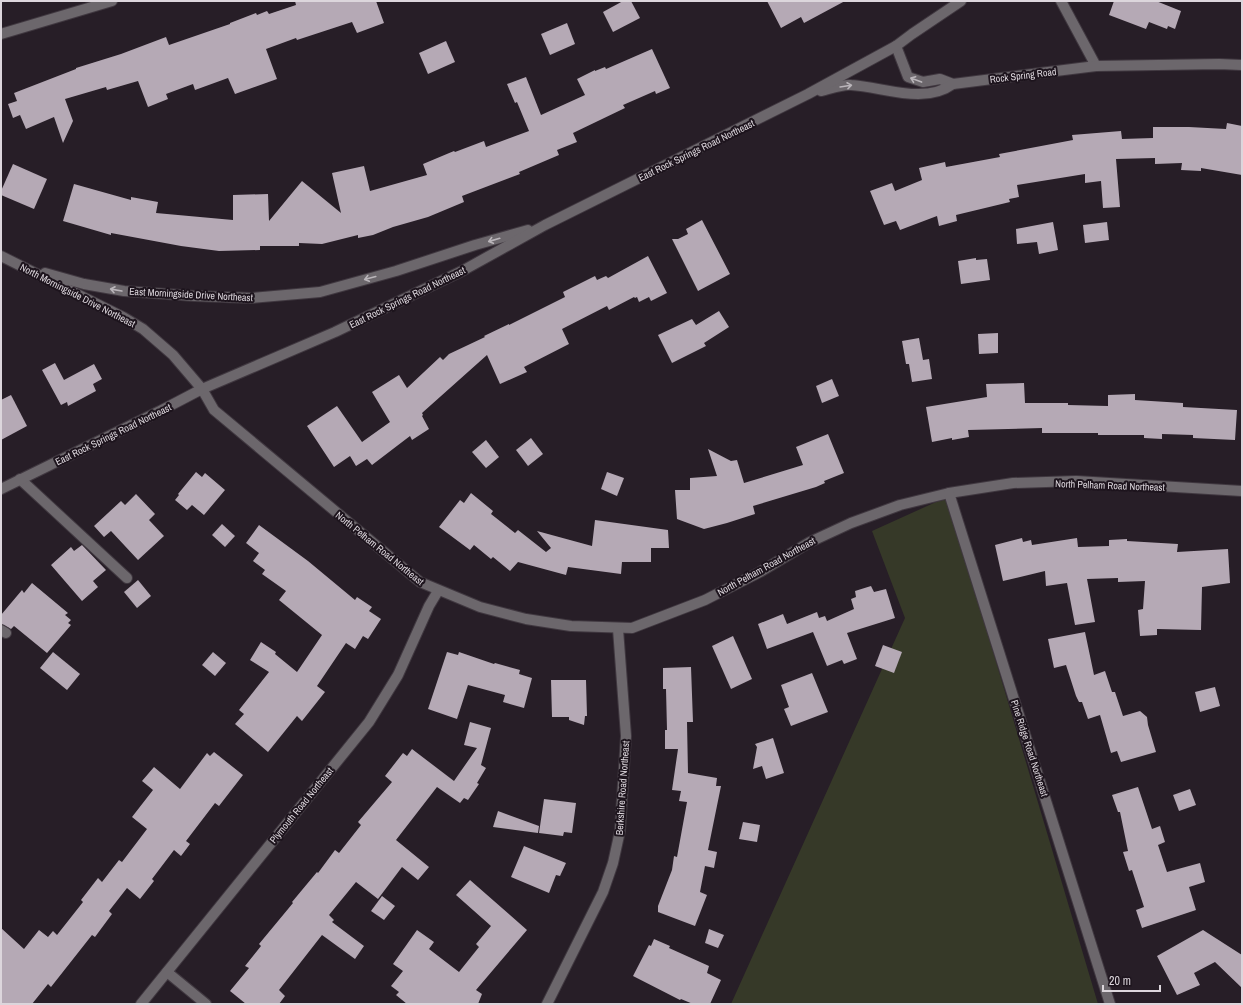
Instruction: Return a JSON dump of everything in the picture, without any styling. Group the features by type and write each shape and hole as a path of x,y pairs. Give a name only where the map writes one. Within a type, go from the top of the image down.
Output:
{"street":[{"path":"1,34 112,1"},
{"path":"808,94 896,46 961,1"},
{"path":"1061,1 1096,66"},
{"path":"896,46 908,77 923,82 940,79 953,84"},
{"name":"Rock Spring Road","path":"808,94 850,84 898,92 925,93 944,90 953,84 1096,66 1242,65"},
{"name":"East Rock Springs Road Northeast","path":"1,489 202,389 342,328 462,271 545,225 808,94"},
{"name":"East Morningside Drive Northeast","path":"22,266 84,284 124,291 252,298 320,292 396,271 475,245 545,225"},
{"name":"North Morningside Drive Northeast","path":"1,256 123,317 143,329 173,355 202,389"},
{"name":"North Pelham Road Northeast","path":"202,389 214,410 420,582 438,591 480,607 526,619 571,626 618,629 632,628 705,600 760,572 810,542 850,523 900,505 949,493 1013,483 1076,481 1242,491"},
{"path":"20,479 127,578"},
{"name":"Pine Ridge Road Northeast","path":"949,493 1110,1004"},
{"name":"Plymouth Road Northeast","path":"141,1004 369,722 398,675 429,606 438,591"},
{"name":"Berkshire Road Northeast","path":"547,1004 603,892 613,863 620,831 626,736 618,629"},
{"path":"167,972 206,1004"}],"green space":[{"path":"947,497 1098,1004 731,1004 905,618 872,531"}],"building":[{"path":"295,1 376,1 384,23 357,33 352,22 297,40 296,38 266,49 277,79 235,94 228,78 195,90 193,84 166,94 168,99 148,107 138,81 107,90 106,87 65,99 73,121 63,143 54,117 26,129 20,115 13,118 8,104 17,101 14,93 76,68 121,54 166,37 169,45 230,24 256,13 257,15 267,11 269,14 296,5"},
{"path":"623,1 631,1 640,18 613,32 603,12"},
{"path":"767,1 845,1 804,23 801,17 781,28"},
{"path":"1114,1 1156,1 1181,11 1175,29 1168,26 1167,29 1149,22 1146,29 1109,15"},
{"path":"567,23 575,44 550,55 541,34"},
{"path":"446,41 455,62 428,74 419,53"},
{"path":"652,49 670,88 656,94 655,91 623,105 625,108 573,133 577,142 557,150 559,155 519,172 520,174 462,196 464,202 428,217 393,227 373,235 358,238 358,235 322,244 299,243 299,246 260,246 260,250 219,251 181,246 111,233 111,235 63,221 74,184 131,200 131,197 158,202 156,213 233,220 233,195 268,194 269,221 302,181 341,213 332,173 364,166 370,191 427,175 423,164 454,151 455,152 484,141 486,147 529,131 517,102 515,103 507,84 526,77 541,115 585,95 577,79 595,70 605,67 606,69"},
{"path":"1227,123 1242,126 1242,175 1201,168 1201,171 1181,170 1182,163 1155,164 1155,158 1116,159 1120,207 1103,208 1101,181 1085,183 1085,174 1017,185 1019,197 1009,199 1010,202 956,215 957,221 939,226 937,216 900,230 896,221 884,225 870,191 892,183 895,191 922,180 919,168 945,162 946,167 1000,157 999,154 1073,140 1072,135 1121,131 1122,139 1153,138 1153,127 1226,129"},
{"path":"13,164 47,179 34,209 1,195 1,191"},
{"path":"702,220 730,274 698,291 672,239 678,239 688,234 686,229"},
{"path":"1053,222 1058,250 1039,254 1037,242 1017,244 1016,229"},
{"path":"1107,222 1109,240 1085,243 1083,225"},
{"path":"648,256 667,293 651,301 649,297 639,302 637,297 634,297 609,310 607,306 562,329 569,344 524,367 527,372 500,384 487,355 422,413 422,416 429,429 412,440 410,436 372,465 367,459 356,466 350,456 334,467 307,426 337,406 362,442 390,422 372,392 399,375 407,388 440,357 443,360 449,354 565,297 563,292 595,276 597,280 606,276 608,278"},
{"path":"976,258 976,260 987,259 990,280 961,284 958,261"},
{"path":"719,311 729,327 704,343 706,346 672,363 658,335 692,319 696,325"},
{"path":"998,333 998,353 979,354 978,334"},
{"path":"919,338 923,360 929,359 932,379 912,382 909,364 906,364 902,341"},
{"path":"55,363 64,380 94,364 102,379 93,384 96,391 68,406 67,402 61,405 42,370"},
{"path":"832,379 839,396 822,403 816,386"},
{"path":"1024,383 1025,403 1068,403 1068,405 1108,406 1108,395 1135,394 1135,400 1183,403 1183,407 1237,410 1235,440 1193,438 1193,435 1162,434 1162,439 1144,438 1144,435 1042,433 1042,428 968,430 969,437 952,440 952,438 932,442 926,407 987,397 986,384"},
{"path":"11,395 27,426 1,440 1,400"},
{"path":"828,434 844,473 824,481 825,483 816,487 753,506 755,514 727,523 704,529 677,519 675,490 690,490 690,478 717,476 708,449 731,461 737,460 744,483 803,465 796,447"},
{"path":"531,438 543,454 528,466 516,450"},
{"path":"486,440 499,457 486,468 472,452"},
{"path":"196,472 202,477 205,473 225,490 204,515 192,505 187,510 175,500"},
{"path":"607,472 624,478 617,496 601,489"},
{"path":"471,493 493,511 491,514 515,533 518,530 546,552 551,548 537,531 592,546 595,520 668,530 669,548 651,548 651,562 622,562 621,574 568,567 566,575 518,562 510,571 493,557 491,559 474,545 470,550 439,527 460,500 464,503"},
{"path":"136,494 155,514 149,520 164,536 138,560 111,531 104,537 94,526 121,501 125,505"},
{"path":"222,524 235,536 225,547 212,535"},
{"path":"259,525 308,561 355,600 357,597 372,607 369,611 381,619 368,639 363,636 355,649 346,643 317,686 325,692 302,721 297,716 268,752 235,724 244,714 239,710 269,672 250,660 261,642 276,652 275,654 297,672 322,635 279,600 286,591 262,574 265,570 253,561 259,553 246,543"},
{"path":"1022,538 1023,542 1031,540 1032,545 1077,538 1078,547 1109,546 1109,540 1127,539 1127,541 1178,544 1177,552 1228,549 1230,583 1202,587 1201,630 1157,629 1157,635 1140,636 1138,610 1143,609 1145,581 1118,582 1118,578 1087,579 1095,622 1075,625 1067,583 1046,586 1045,571 1003,581 995,545"},
{"path":"82,545 106,570 93,581 98,587 82,601 51,565 71,547 74,551"},
{"path":"138,580 151,596 137,608 124,592"},
{"path":"32,583 68,613 65,615 71,620 68,623 71,625 47,653 14,626 11,629 1,624 1,615 22,590 24,593"},
{"path":"871,586 874,592 886,589 895,618 847,633 857,659 844,664 842,660 827,666 813,632 767,649 758,624 783,614 787,624 817,612 819,618 825,616 827,621 854,609 851,599 856,597 855,591"},
{"path":"1085,632 1094,675 1105,671 1112,692 1115,692 1123,716 1140,711 1147,717 1156,752 1121,762 1117,751 1111,753 1100,715 1088,719 1082,702 1079,702 1076,696 1066,665 1054,668 1048,639"},
{"path":"733,636 752,679 731,689 712,646"},
{"path":"883,645 902,652 894,673 875,666"},
{"path":"53,652 80,674 67,690 40,668"},
{"path":"213,652 226,663 215,676 202,665"},
{"path":"447,652 458,655 459,652 494,664 520,670 519,674 532,678 524,708 503,702 505,695 468,685 457,719 428,709"},
{"path":"691,667 693,722 687,722 688,773 717,778 716,786 721,786 708,850 717,852 714,868 705,866 700,892 707,895 695,926 658,912 658,906 672,870 674,856 677,857 687,802 679,801 681,791 672,790 678,749 665,749 665,730 667,730 666,689 663,689 663,668"},
{"path":"812,673 828,712 791,726 784,709 789,707 781,685"},
{"path":"551,680 586,680 587,716 585,716 584,725 569,720 569,717 552,717"},
{"path":"1215,687 1220,706 1200,712 1195,692"},
{"path":"470,722 491,728 481,765 486,768 477,783 479,784 468,800 464,798 460,803 437,787 396,840 429,867 418,880 402,867 378,899 356,882 329,915 334,920 332,922 364,946 355,959 322,935 279,990 285,996 279,1004 246,1004 230,991 249,968 245,966 261,946 259,944 293,903 292,902 317,872 318,873 335,850 339,853 361,825 358,822 392,782 385,776 403,753 407,756 412,749 454,781 477,748 464,745"},
{"path":"773,738 784,773 766,779 762,766 753,769 757,747 755,744"},
{"path":"214,752 243,775 219,806 215,803 186,841 190,844 181,856 174,850 152,879 154,881 140,899 127,888 109,911 112,914 95,937 92,935 51,987 48,984 32,1004 1,1004 1,928 24,949 39,930 48,937 53,931 57,935 83,902 81,900 98,878 102,882 119,860 122,862 147,829 132,817 153,790 142,781 154,767 180,789 207,753 210,756"},
{"path":"1138,787 1152,829 1160,826 1165,842 1158,845 1167,872 1200,863 1205,882 1189,887 1196,910 1142,928 1136,910 1144,907 1132,870 1129,871 1123,852 1128,851 1120,812 1118,812 1112,795"},
{"path":"1190,789 1196,805 1179,811 1173,795"},
{"path":"544,799 576,803 572,833 564,832 563,836 539,833"},
{"path":"498,811 539,826 538,833 493,827"},
{"path":"743,822 760,825 757,842 739,839"},
{"path":"524,846 566,863 560,876 556,875 549,893 511,877"},
{"path":"470,880 527,930 476,990 482,994 478,1004 407,1004 396,995 399,992 391,986 403,971 393,964 417,930 434,942 429,949 459,972 479,947 476,944 491,926 456,895"},
{"path":"382,896 395,906 384,920 371,911"},
{"path":"709,929 724,935 718,948 705,943"},
{"path":"1203,930 1242,955 1242,988 1215,962 1194,973 1200,985 1177,995 1157,956"},
{"path":"654,939 670,946 669,948 709,966 707,973 721,980 710,1004 693,1004 681,999 680,1000 633,976 649,945 651,946"}]}
